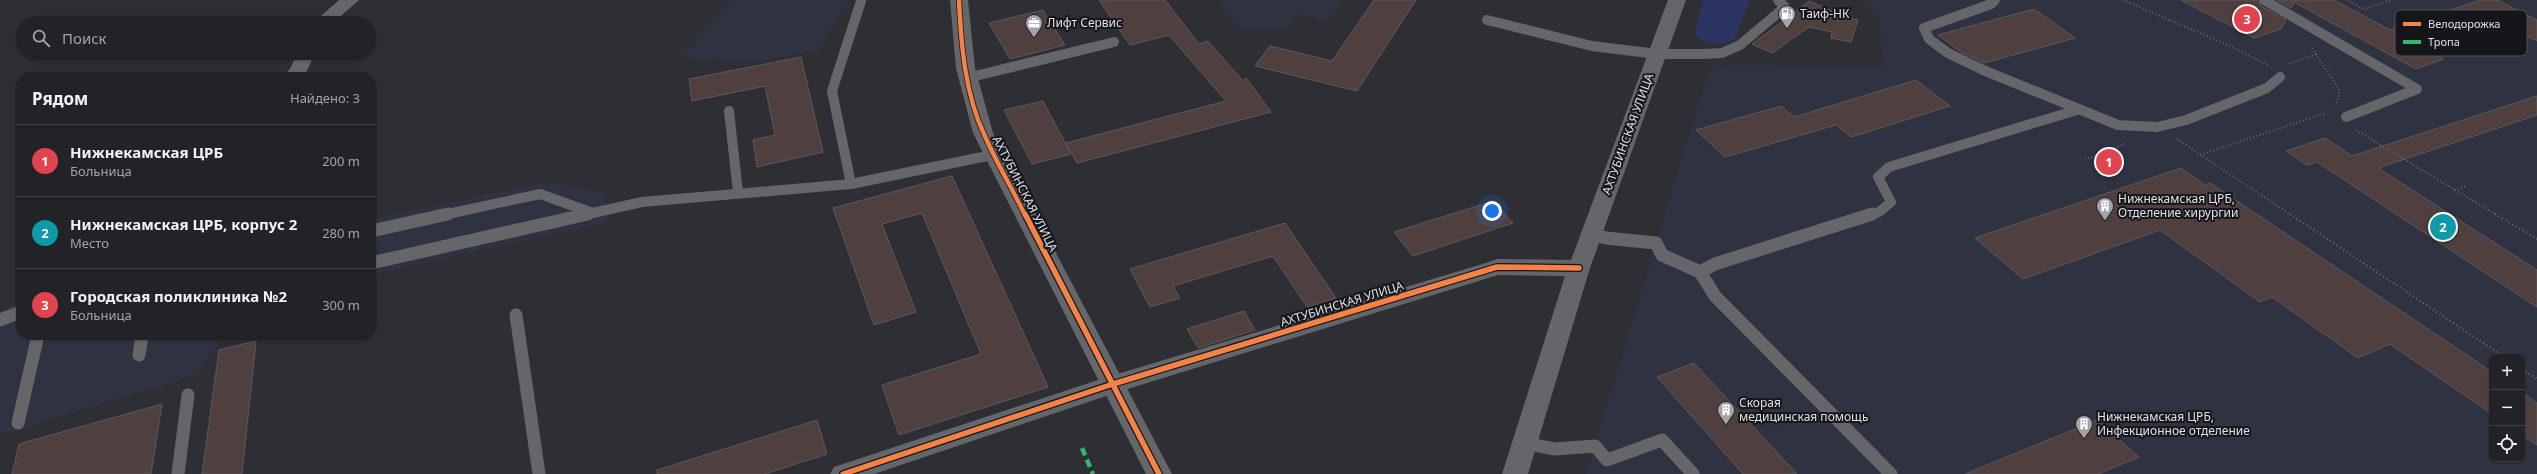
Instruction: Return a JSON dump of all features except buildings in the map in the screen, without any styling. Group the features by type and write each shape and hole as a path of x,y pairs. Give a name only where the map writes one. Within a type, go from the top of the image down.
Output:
{"street":[{"path":"331,16 350,0"},
{"name":"АХТУБИНСКАЯ УЛИЦА","path":"959,0 960,42 967,78 983,133 992,155 1159,474"},
{"name":"АХТУБИНСКАЯ УЛИЦА","path":"1514,474 1579,268 1676,0"},
{"path":"299,72 303,60"},
{"name":"АХТУБИНСКАЯ УЛИЦА","path":"843,474 1113,384 1497,267 1579,268"}],"lane":[{"path":"1487,20 1592,46 1657,54 1722,53 1740,45 1785,7 1778,0"},
{"path":"1995,0 1992,4 1924,28 1929,39 1948,53 1983,70 2077,110 2118,125 2157,127 2186,120 2228,105 2267,88 2279,70"},
{"path":"2264,0 2417,89 2346,117"},
{"path":"851,184 832,91 861,1"},
{"path":"967,78 1114,42"},
{"path":"1700,272 1715,264 1879,212 1891,202 1878,177 1889,168 2077,110"},
{"path":"729,111 738,192"},
{"path":"376,262 642,202 738,192 851,184 992,155"},
{"path":"376,230 540,194 593,213"},
{"path":"1592,234 1606,238 1656,243 1662,255 1700,272 1715,296 1891,474"},
{"path":"0,320 16,314"},
{"path":"516,315 539,474"},
{"path":"18,423 37,340"},
{"path":"139,354 141,340"},
{"path":"178,474 188,395"},
{"path":"1523,443 1555,449 1594,446 1607,460 1662,440 1693,474"}],"path":[{"path":"2123,0 2230,46 2279,70 2317,54"},
{"path":"2347,0 2364,9 2391,0"},
{"path":"2199,155 2326,113"},
{"path":"2174,138 2499,354"},
{"path":"2085,160 2134,140"},
{"path":"2465,186 2455,190 2537,239"},
{"path":"2525,371 2537,379"}],"shaded area":[{"path":"733,0 849,0 820,49 754,62 679,58"},
{"path":"1217,0 1343,0 1328,21 1298,14 1285,30 1239,30"},
{"path":"1704,0 1750,0 1734,40 1718,44 1698,38 1694,34"},
{"path":"1862,0 2537,0 2537,474 1586,474 1705,82 1717,65 1882,67 1880,16"},
{"path":"547,182 605,192 608,222 376,274 376,218"},
{"path":"16,304 16,340 220,340 196,375 0,435 0,311"}],"marked path":[{"path":"1082,448 1093,474"}],"cycle path":[{"path":"959,0 963,52 969,83 983,133 1159,474"},
{"path":"843,474 1113,384 1497,267 1579,268"}],"place":[{"name":"Городская поликлиника №2","path":"2247,19"},
{"name":"Таиф-НК","path":"1787,29"},
{"name":"Лифт Сервис","path":"1034,38"},
{"name":"Нижнекамская ЦРБ","path":"2109,162"},
{"name":"Нижнекамская ЦРБ, Отделение хирургии","path":"2105,221"},
{"name":"Нижнекамская ЦРБ, корпус 2","path":"2443,227"},
{"name":"Скорая медицинская помощь","path":"1726,425"},
{"name":"Нижнекамская ЦРБ, Инфекционное отделение","path":"2084,439"}]}
